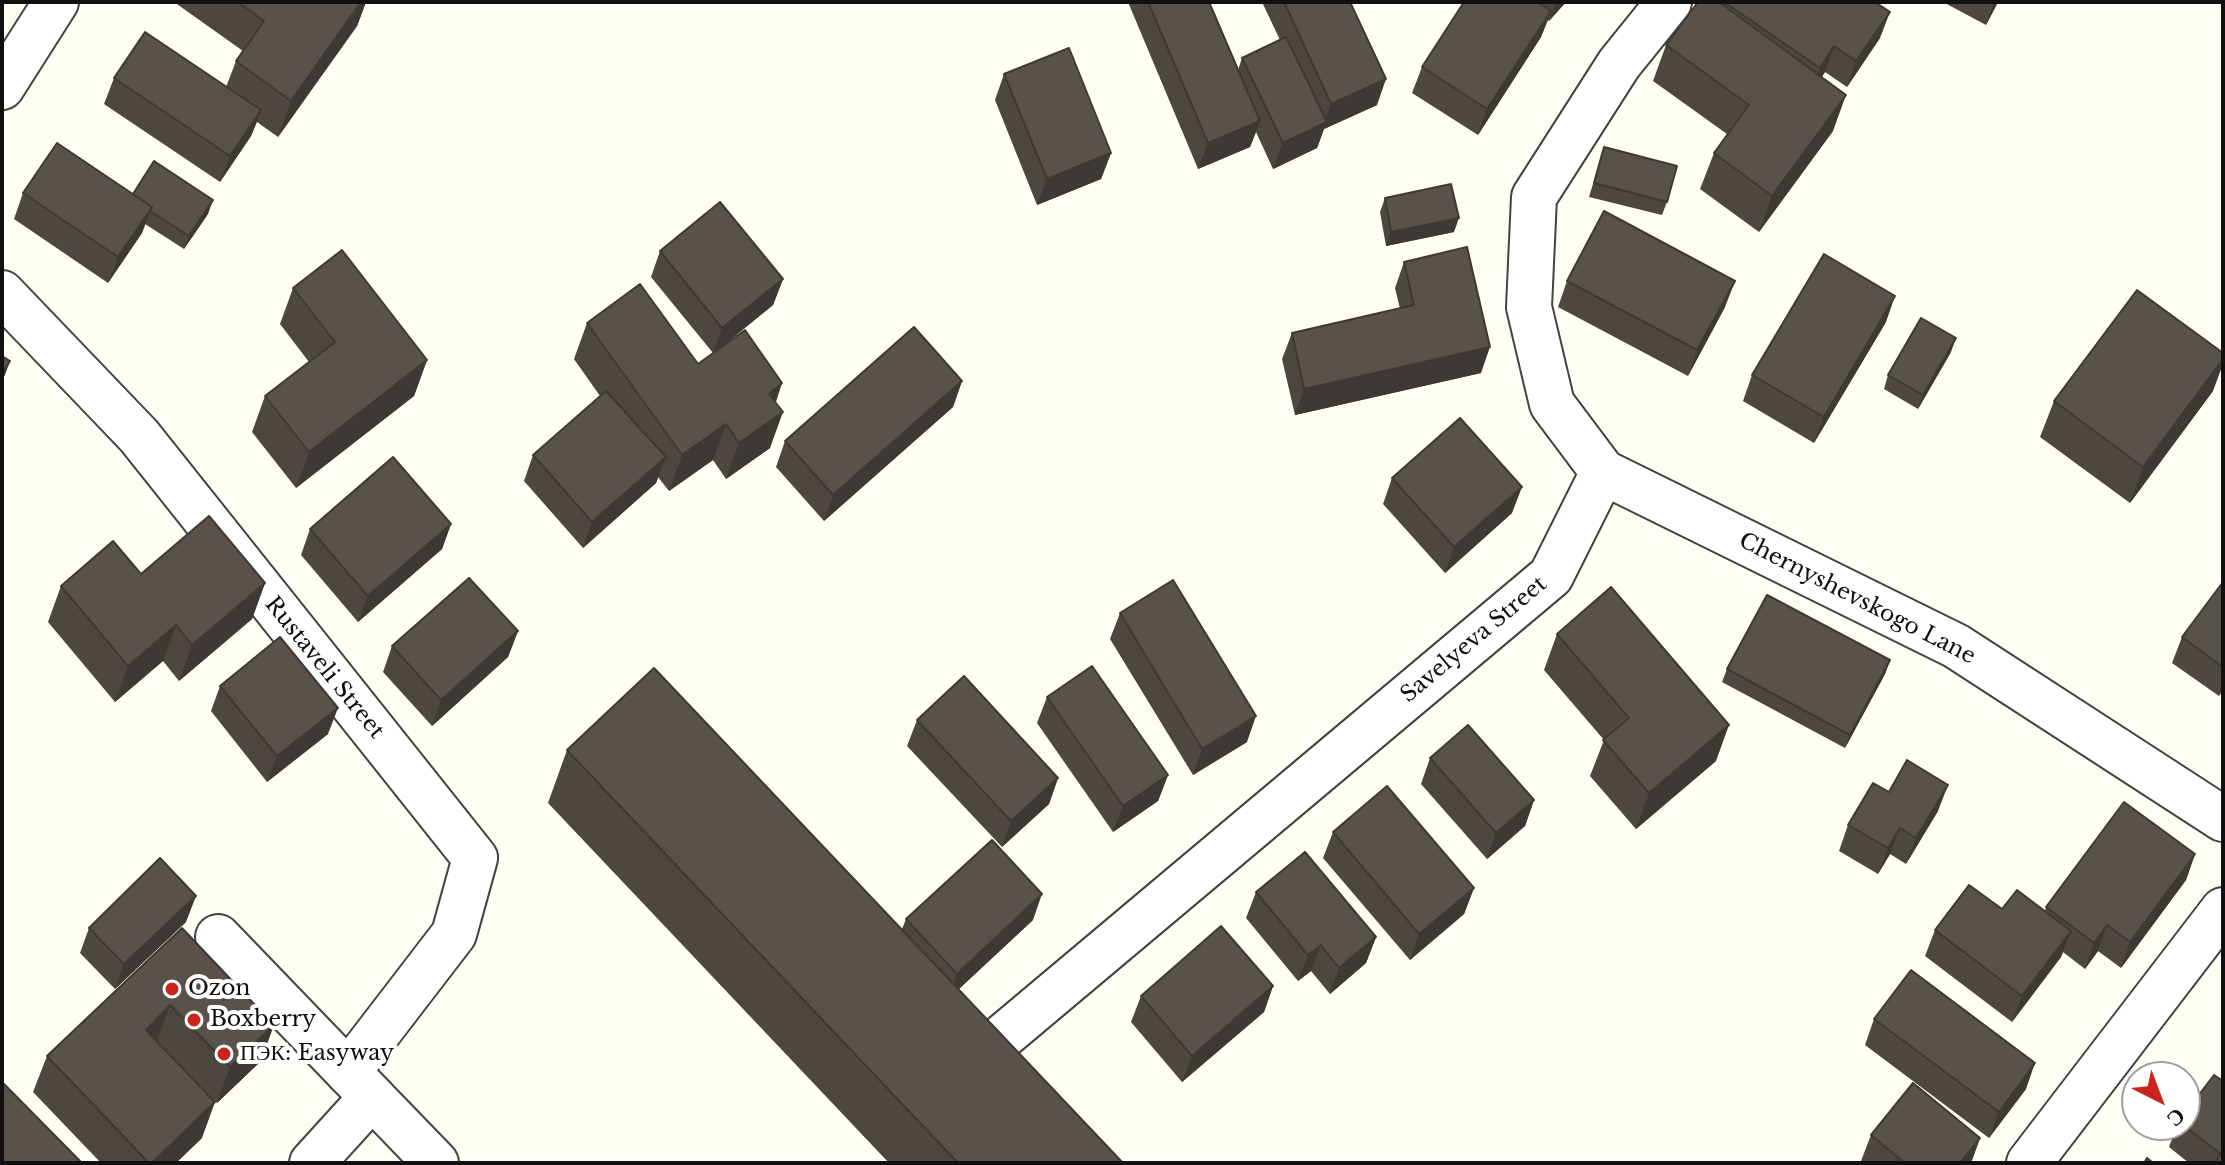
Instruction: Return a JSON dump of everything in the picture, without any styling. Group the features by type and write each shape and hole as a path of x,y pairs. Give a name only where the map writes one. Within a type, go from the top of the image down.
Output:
{"street":[{"path":"2,87 56,2"},
{"path":"1603,472 1552,404 1529,307 1534,197 1619,64 1669,2"},
{"name":"Rustaveli Street","path":"2,293 139,436 475,858 454,934 360,1085"},
{"name":"Chernyshevskogo Lane","path":"1603,472 1956,646 2223,819"},
{"name":"Savelyeva Street","path":"976,1059 1551,576 1603,472"},
{"path":"2029,1163 2223,910"},
{"path":"218,937 436,1163"},
{"path":"312,1163 360,1085"}],"building":[{"path":"238,2 361,2 291,101 236,61 264,21"},
{"path":"1148,2 1209,2 1260,121 1208,143"},
{"path":"1284,2 1350,2 1386,79 1331,104"},
{"path":"1464,2 1537,2 1551,11 1487,109 1422,67"},
{"path":"1698,2 1719,2 1846,95 1772,196 1714,153 1749,105 1666,45"},
{"path":"1724,2 1875,2 1890,12 1856,61 1834,46 1820,68"},
{"path":"145,32 261,110 230,156 114,78"},
{"path":"1286,37 1327,122 1283,143 1242,58"},
{"path":"1069,48 1111,153 1047,179 1004,74"},
{"path":"57,143 152,207 118,257 23,193"},
{"path":"1604,147 1677,166 1667,202 1594,183"},
{"path":"154,161 213,200 189,236 150,211 152,207 133,194"},
{"path":"1451,184 1459,218 1391,232 1385,198"},
{"path":"720,202 783,279 722,328 660,251"},
{"path":"1604,211 1735,281 1697,350 1567,281"},
{"path":"1467,247 1490,347 1304,389 1292,333 1414,305 1404,262"},
{"path":"342,250 427,360 309,452 265,396 335,342 293,288"},
{"path":"1824,254 1895,296 1824,417 1752,375"},
{"path":"640,284 698,364 745,330 782,383 769,394 783,412 739,443 726,424 682,455 587,323"},
{"path":"2137,290 2223,353 2223,359 2143,467 2054,401"},
{"path":"1921,318 1956,338 1923,395 1888,375"},
{"path":"914,327 962,381 833,495 785,441"},
{"path":"2,356 10,361 2,374"},
{"path":"606,391 666,457 592,522 533,455"},
{"path":"1460,418 1522,487 1454,547 1392,478"},
{"path":"393,457 451,524 368,596 310,529"},
{"path":"209,516 265,583 192,645 176,625 128,666 61,586 113,541 141,574"},
{"path":"469,578 518,631 441,700 392,646"},
{"path":"1173,580 1256,716 1202,749 1120,613"},
{"path":"2223,582 2223,667 2182,637"},
{"path":"1611,587 1729,725 1649,793 1603,740 1629,718 1557,634"},
{"path":"1767,595 1890,660 1850,735 1727,669"},
{"path":"280,637 338,708 277,756 220,686"},
{"path":"1092,666 1168,775 1123,806 1047,697"},
{"path":"654,668 1123,1163 958,1163 567,750"},
{"path":"964,676 1058,778 1011,821 917,720"},
{"path":"1468,725 1534,800 1496,833 1430,758"},
{"path":"1907,760 1948,785 1916,838 1900,828 1888,848 1848,825 1873,783 1889,792"},
{"path":"1387,786 1474,888 1419,934 1333,832"},
{"path":"2124,802 2195,854 2130,942 2107,925 2094,943 2046,907"},
{"path":"992,840 1042,894 957,974 906,919"},
{"path":"1305,852 1376,937 1339,968 1321,945 1308,955 1256,892"},
{"path":"160,858 196,896 124,964 89,928"},
{"path":"1969,885 2002,909 2017,890 2071,931 2022,996 1935,930"},
{"path":"1221,926 1273,986 1192,1056 1141,996"},
{"path":"182,928 274,1025 230,1067 170,1005 146,1030 215,1102 149,1163 47,1056"},
{"path":"1911,970 2035,1063 1999,1112 1874,1019"},
{"path":"2214,1075 2223,1081 2223,1163 2215,1163 2221,1154 2201,1139 2201,1092"},
{"path":"1913,1083 1980,1138 1960,1163 1905,1163 1871,1135"},
{"path":"4,1084 81,1162 80,1163 2,1163"}],"place":[{"name":"Ozon","path":"172,989"},
{"name":"Boxberry","path":"194,1020"},
{"name":"ПЭК: Easyway","path":"224,1054"}]}
